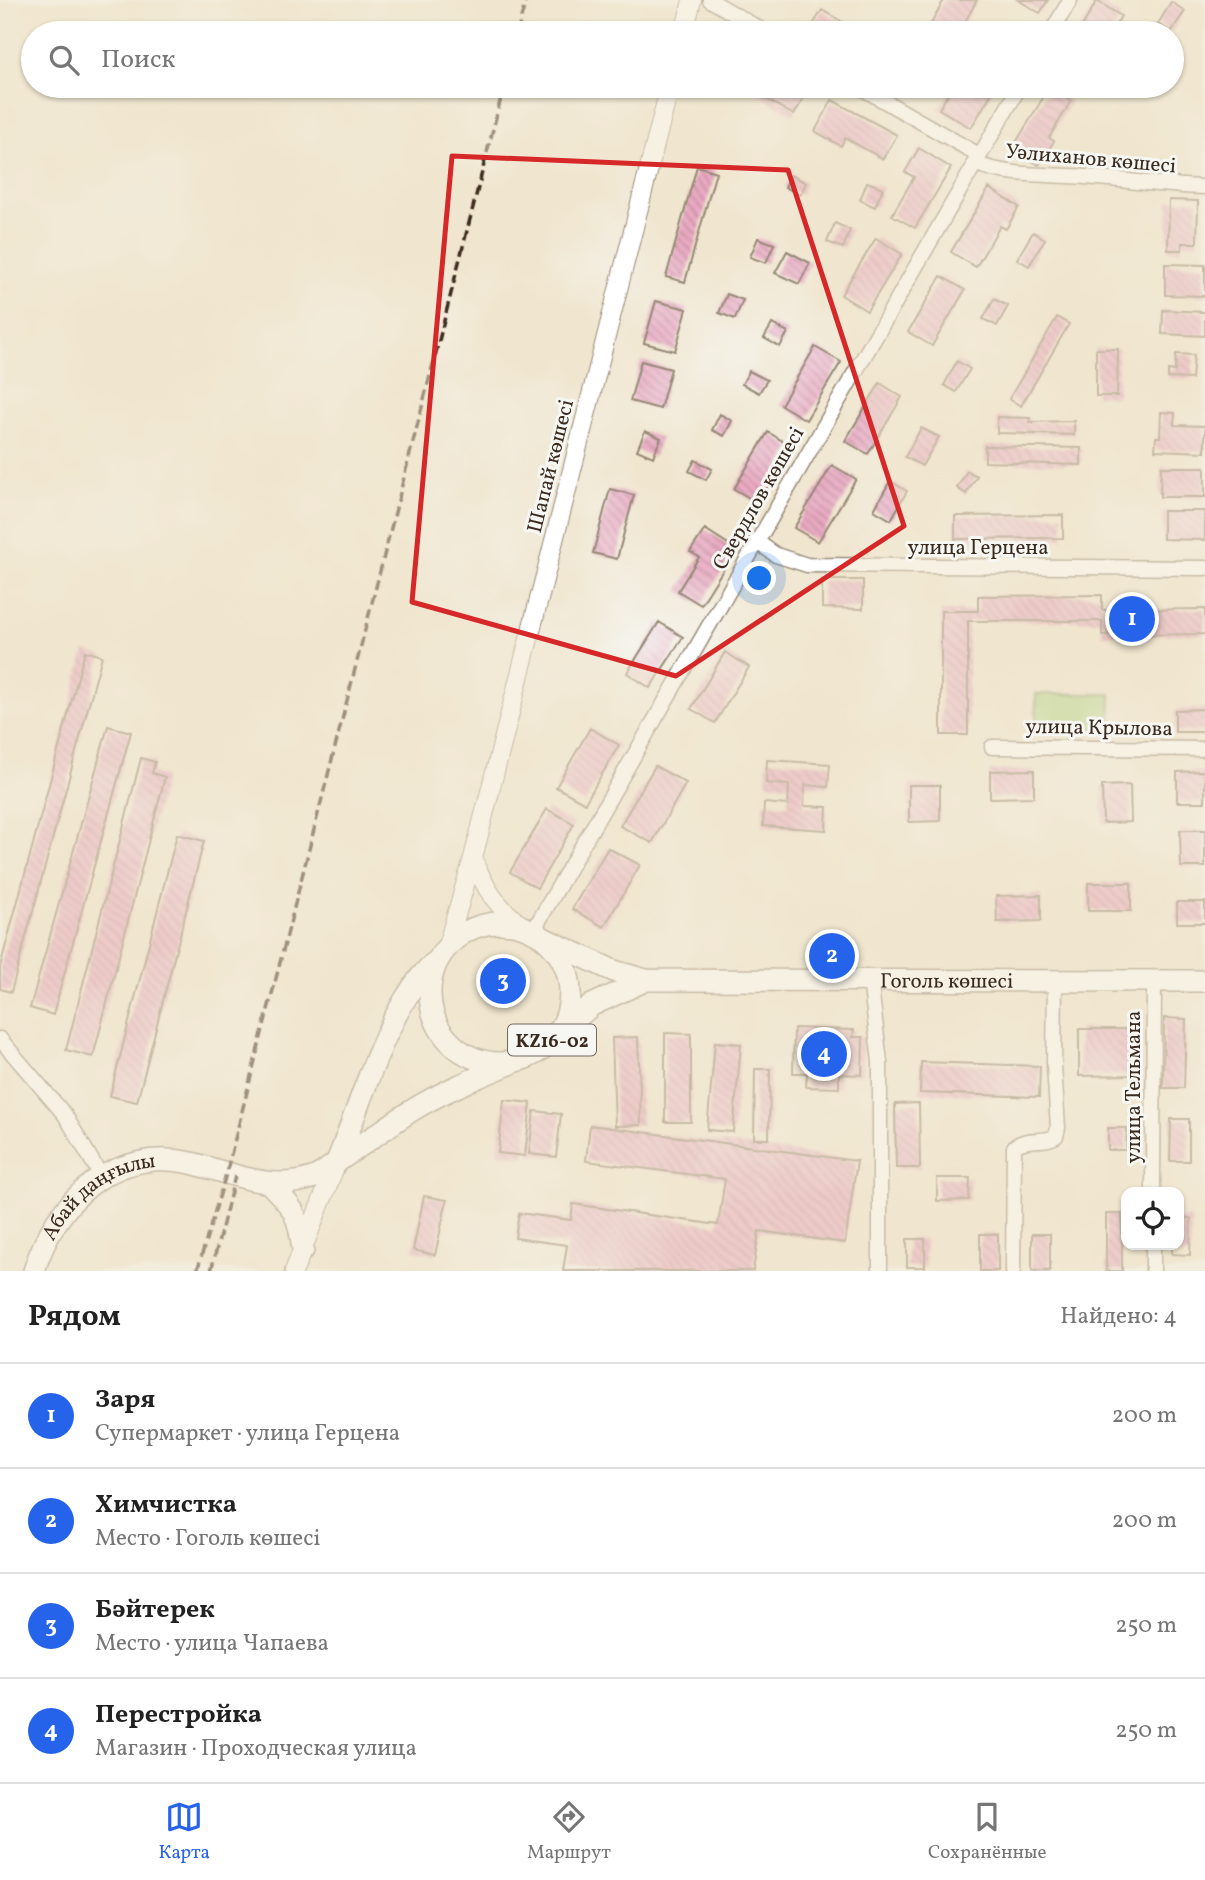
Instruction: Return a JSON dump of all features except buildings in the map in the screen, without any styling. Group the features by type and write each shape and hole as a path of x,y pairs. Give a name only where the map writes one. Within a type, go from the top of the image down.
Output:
{"main road":[{"path":"337,1162 398,1007 421,975 469,930 495,923 533,932 614,971 646,980"},
{"name":"KZ16-02","path":"270,1184 295,1183 318,1176 413,1110 536,1054 556,1036 568,1012 570,985 562,959 533,932"},
{"name":"KZ16-02","path":"442,954 430,981 429,1000 440,1032 471,1058 498,1064 512,1063"},
{"path":"556,1036 592,1005 615,992 646,980"},
{"name":"Гоголь көшесі","path":"646,980 1205,981"},
{"name":"Абай даңғылы","path":"34,1271 54,1222 79,1192 101,1176 129,1163 158,1158 190,1163 270,1184"},
{"path":"270,1184 294,1208 303,1250"}],"street":[{"path":"687,21 692,0"},
{"path":"710,0 746,21"},
{"path":"1058,21 1070,0"},
{"name":"Шапай көшесі","path":"442,954 473,858 667,98"},
{"name":"Уәлиханов көшесі","path":"877,98 992,170 1025,176 1095,177 1163,186 1205,187"},
{"name":"Свердлов көшесі","path":"533,932 1013,98"},
{"name":"улица Герцена","path":"756,541 776,555 807,565 1205,568"},
{"name":"улица Крылова","path":"992,747 1205,749"},
{"path":"473,858 486,890 500,908 533,932"},
{"path":"870,979 880,1062 880,1271"},
{"path":"1013,1271 1014,1147 1021,1141 1049,1140 1056,1136 1058,1128 1054,1065 1055,979"},
{"name":"улица Тельмана","path":"1153,1187 1154,981"},
{"path":"0,1039 65,1115 101,1176"},
{"path":"294,1271 337,1162"},
{"path":"1153,1250 1153,1271"}],"highlighted area":[{"path":"452,156 788,170 904,526 676,676 412,602"}],"green space":[{"path":"1036,694 1111,694 1111,730 1036,731"}],"railway":[{"path":"520,21 526,0"},
{"path":"197,1271 226,1174 501,98"},
{"path":"211,1271 235,1176"}],"place":[{"name":"Заря","path":"1132,619"},
{"name":"Химчистка","path":"832,956"},
{"name":"Бәйтерек","path":"503,981"},
{"name":"Перестройка","path":"824,1054"}]}
